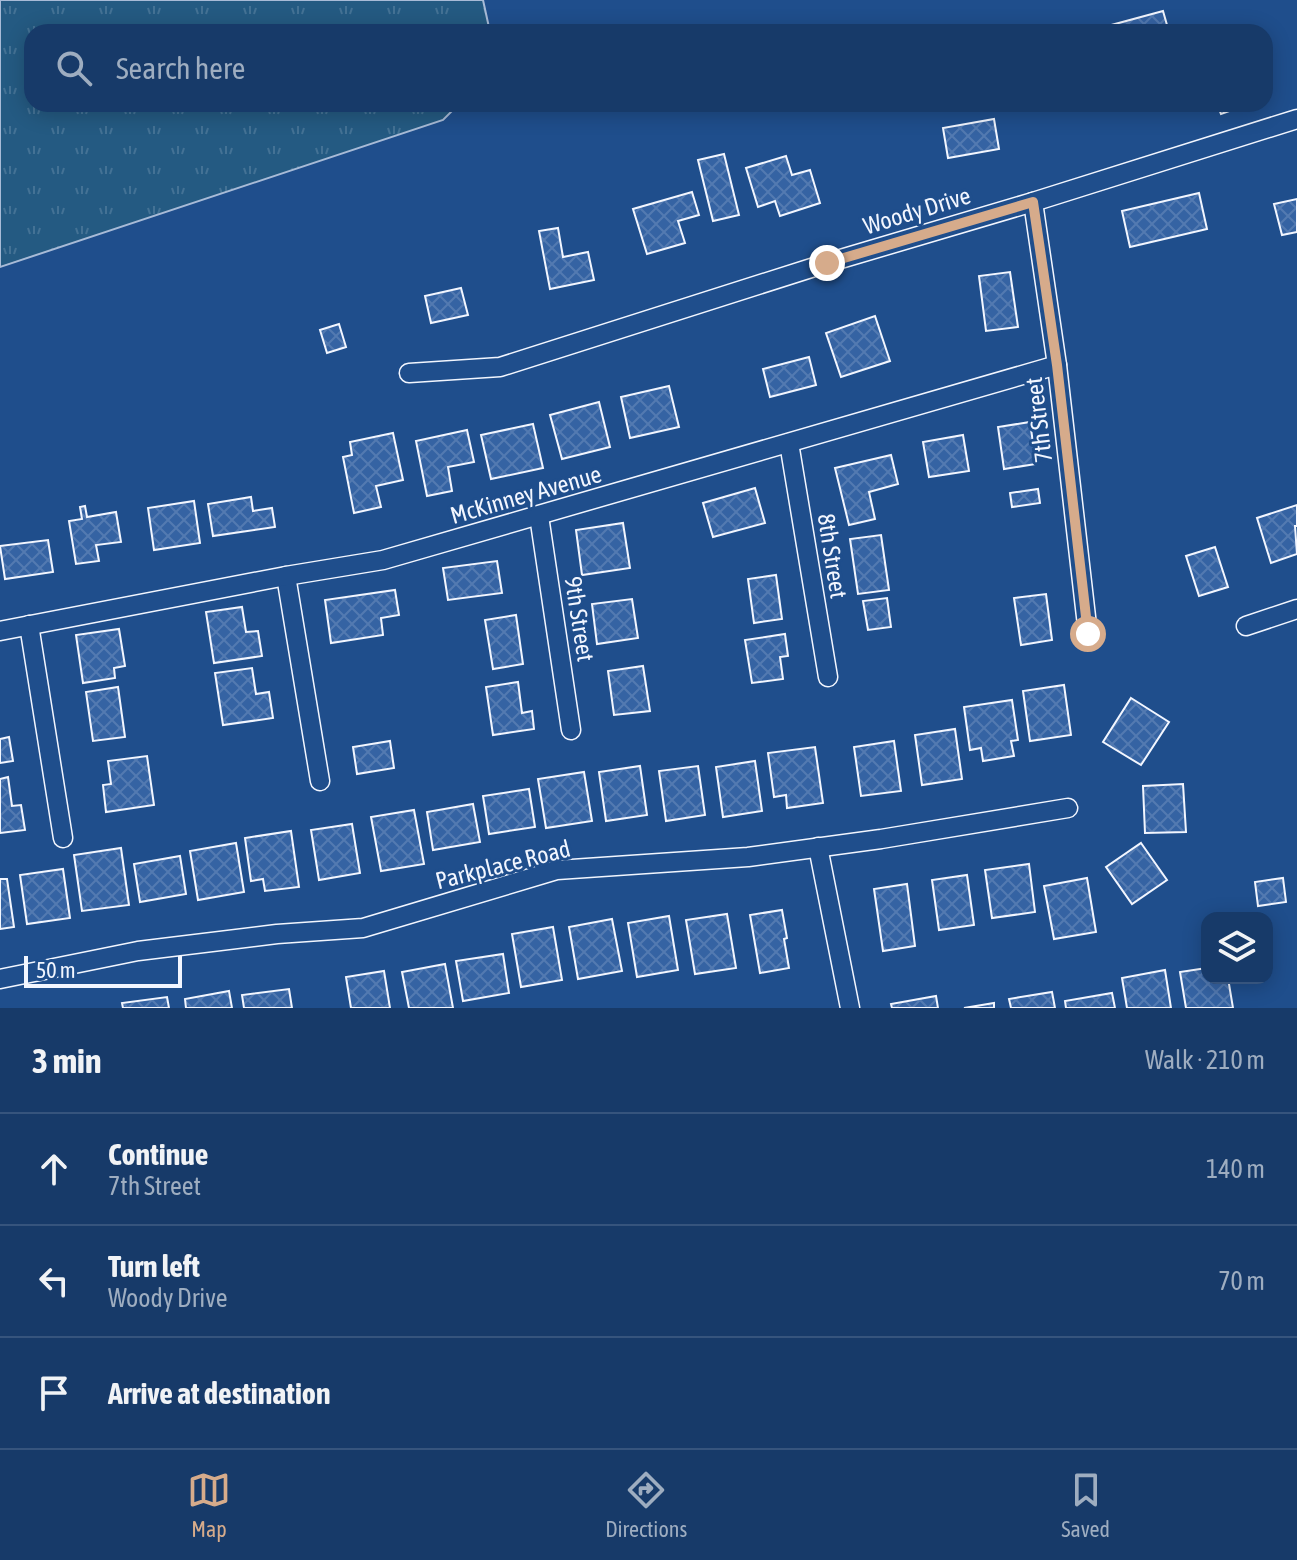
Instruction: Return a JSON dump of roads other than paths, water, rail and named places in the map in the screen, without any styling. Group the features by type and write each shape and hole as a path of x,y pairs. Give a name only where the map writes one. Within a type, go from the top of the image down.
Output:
{"street":[{"name":"Woody Drive","path":"409,373 500,367 1297,119"},
{"name":"7th Street","path":"1033,202 1057,365 1088,634"},
{"name":"McKinney Avenue","path":"0,631 383,560 1057,365"},
{"name":"8th Street","path":"789,443 828,677"},
{"name":"9th Street","path":"539,516 571,730"},
{"path":"286,576 320,781"},
{"path":"1246,626 1297,609"},
{"path":"29,625 63,838"},
{"name":"Parkplace Road","path":"0,979 138,951 277,934 363,928 557,870 748,857 1068,808"},
{"path":"818,847 850,1008"}]}
